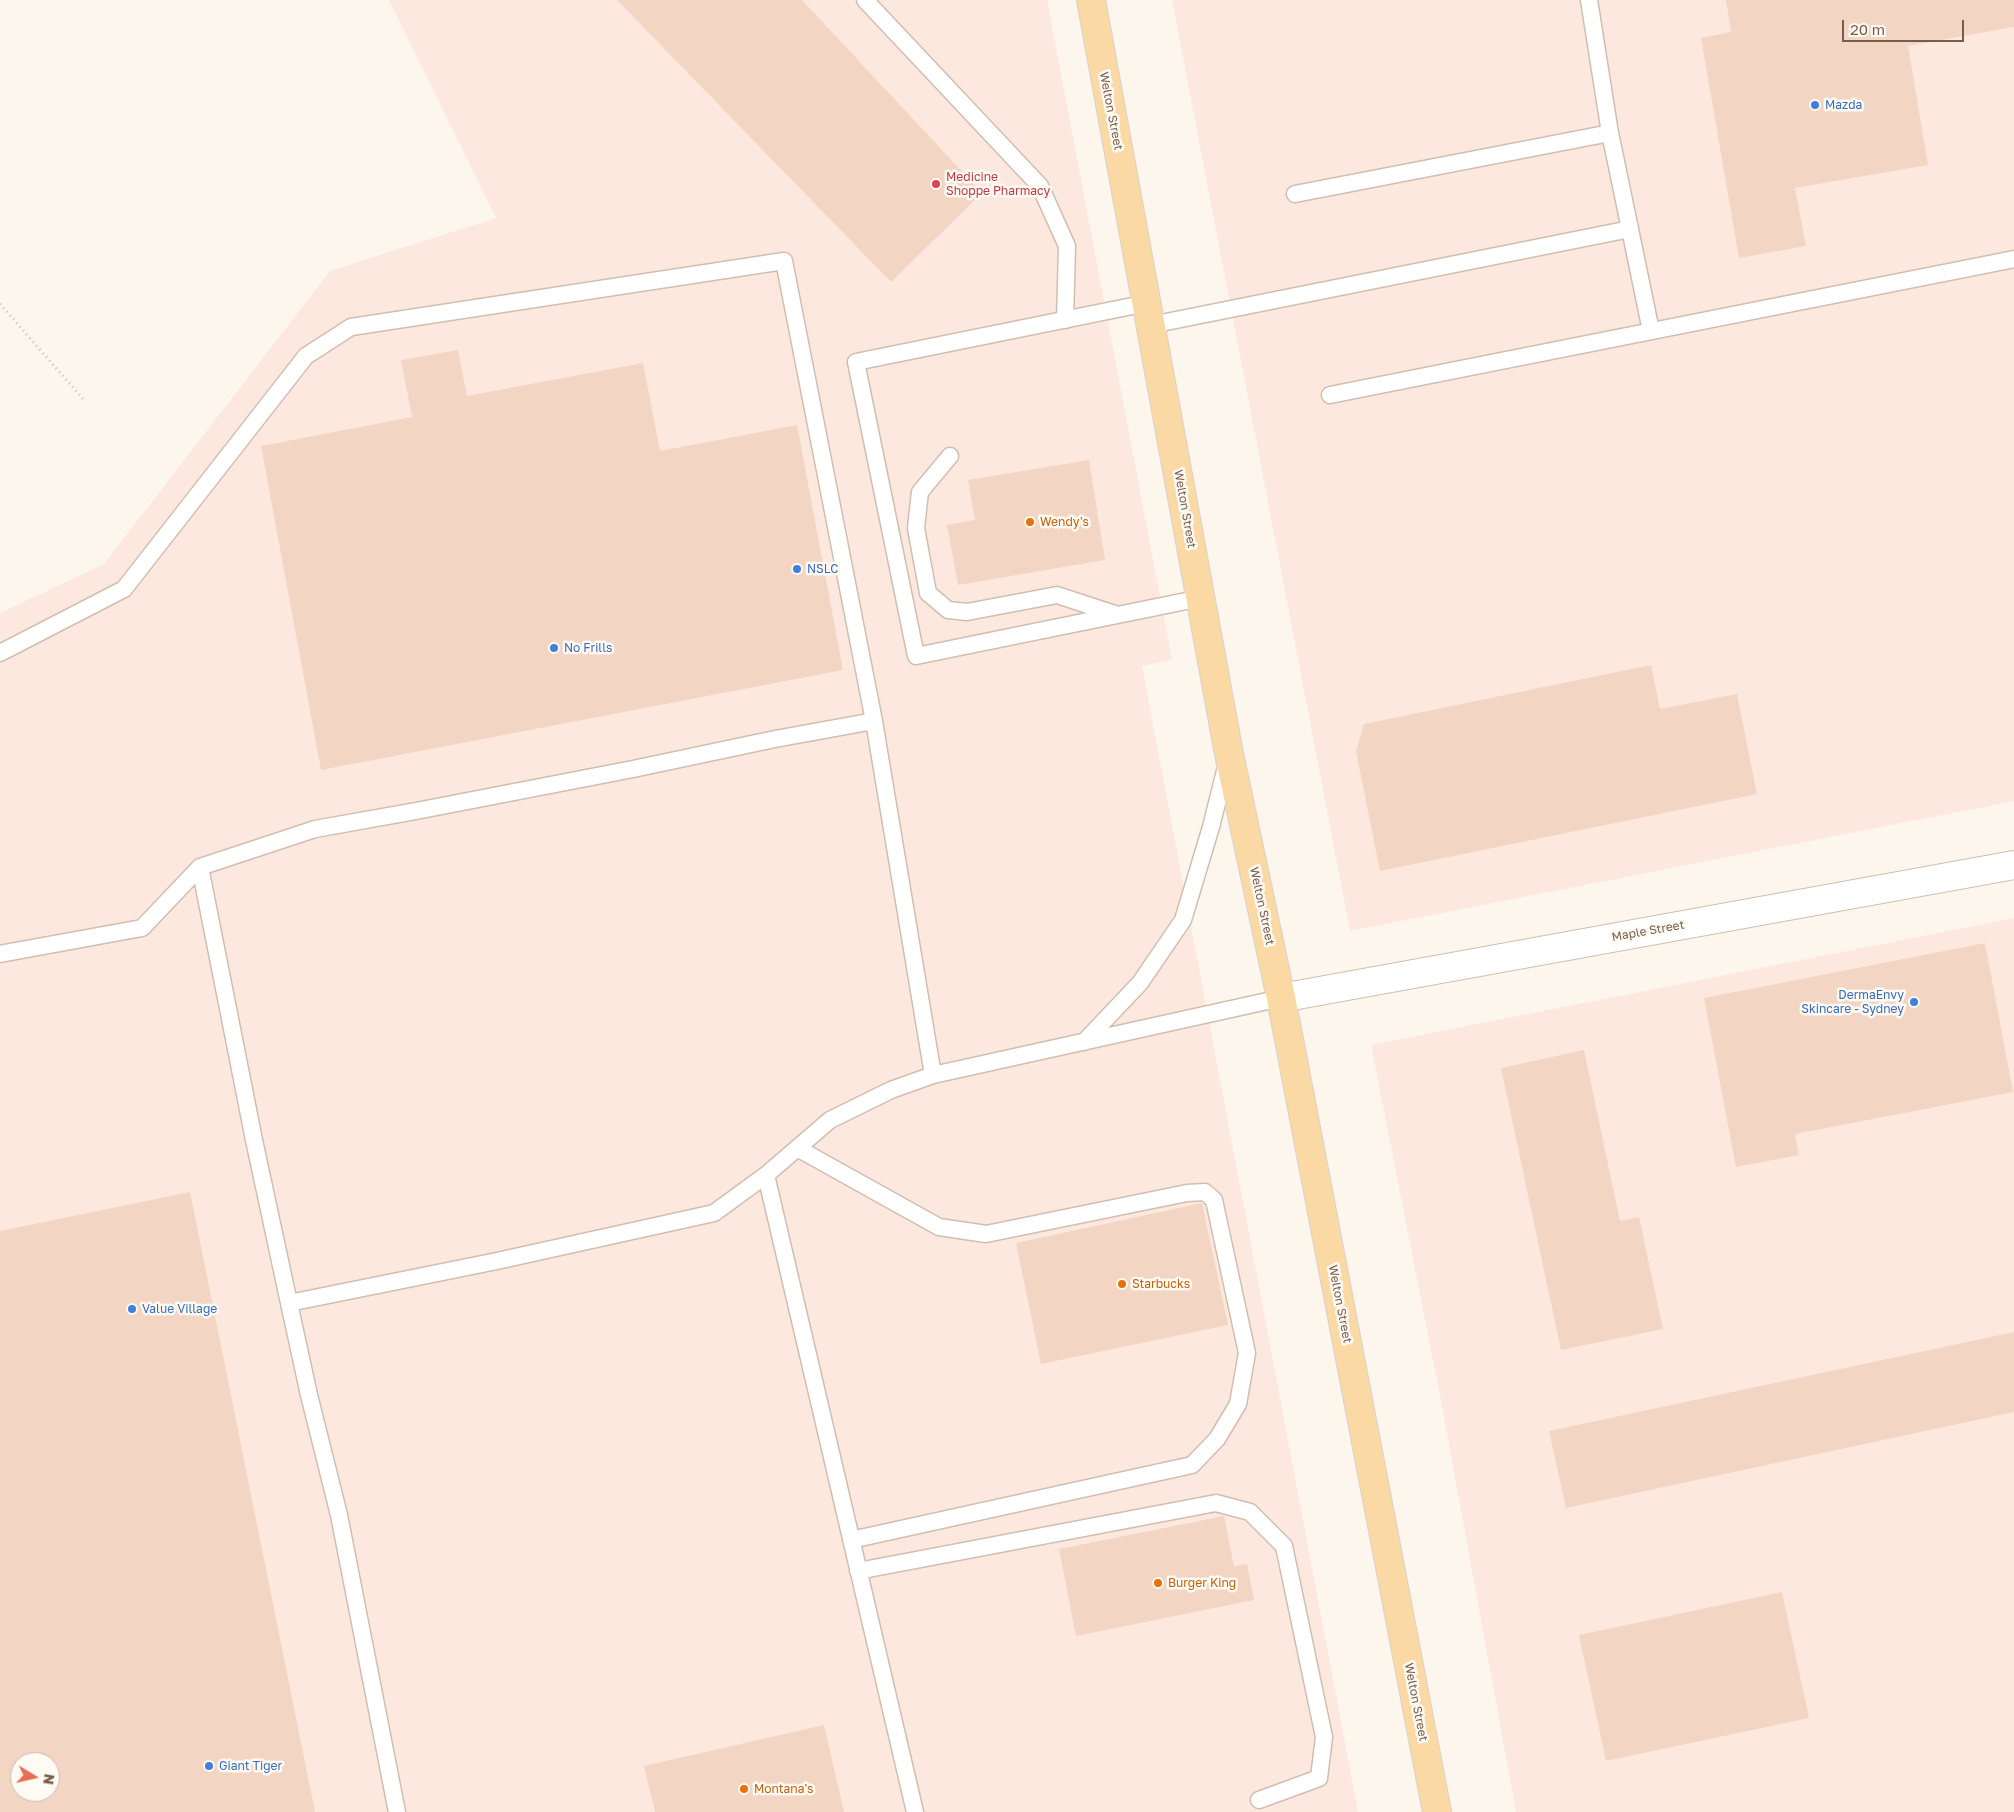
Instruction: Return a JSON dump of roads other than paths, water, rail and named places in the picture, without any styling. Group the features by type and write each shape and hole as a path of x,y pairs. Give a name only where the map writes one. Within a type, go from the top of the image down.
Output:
{"main road":[{"name":"Welton Street","path":"1090,0 1229,754 1281,998 1437,1812"}],"street":[{"name":"Maple Street","path":"1281,998 2014,865"}],"lane":[{"path":"865,0 1040,186 1067,246 1065,320"},
{"path":"1589,0 1610,133 1651,331"},
{"path":"1295,194 1610,133"},
{"path":"1201,598 916,656 856,362 1065,320 1149,314 1630,229"},
{"path":"1330,395 2014,259"},
{"path":"0,653 124,589 306,356 351,327 784,261 874,721 933,1075"},
{"path":"950,456 920,492 916,528 928,593 948,610 966,612 1057,595 1117,614"},
{"path":"0,954 142,928 200,867 315,829 874,721"},
{"path":"1084,1042 1140,983 1183,920 1211,827 1229,754"},
{"path":"200,867 289,1304 309,1395 339,1515 397,1812"},
{"path":"289,1304 714,1214 766,1175 830,1120 891,1090 933,1075 1281,998"},
{"path":"798,1148 939,1227 986,1234 1187,1193 1205,1192 1214,1200 1246,1353 1238,1404 1217,1439 1192,1465 851,1540"},
{"path":"766,1175 915,1812"},
{"path":"858,1570 1216,1503 1250,1512 1284,1546 1324,1737 1319,1778 1259,1800"}],"place":[{"name":"Mazda","path":"1815,105"},
{"name":"Medicine Shoppe Pharmacy","path":"936,184"},
{"name":"Wendy's","path":"1030,522"},
{"name":"NSLC","path":"797,569"},
{"name":"No Frills","path":"554,648"},
{"name":"DermaEnvy Skincare - Sydney","path":"1914,1002"},
{"name":"Starbucks","path":"1122,1284"},
{"name":"Value Village","path":"132,1309"},
{"name":"Burger King","path":"1158,1583"},
{"name":"Giant Tiger","path":"209,1766"},
{"name":"Montana's","path":"744,1789"}]}
